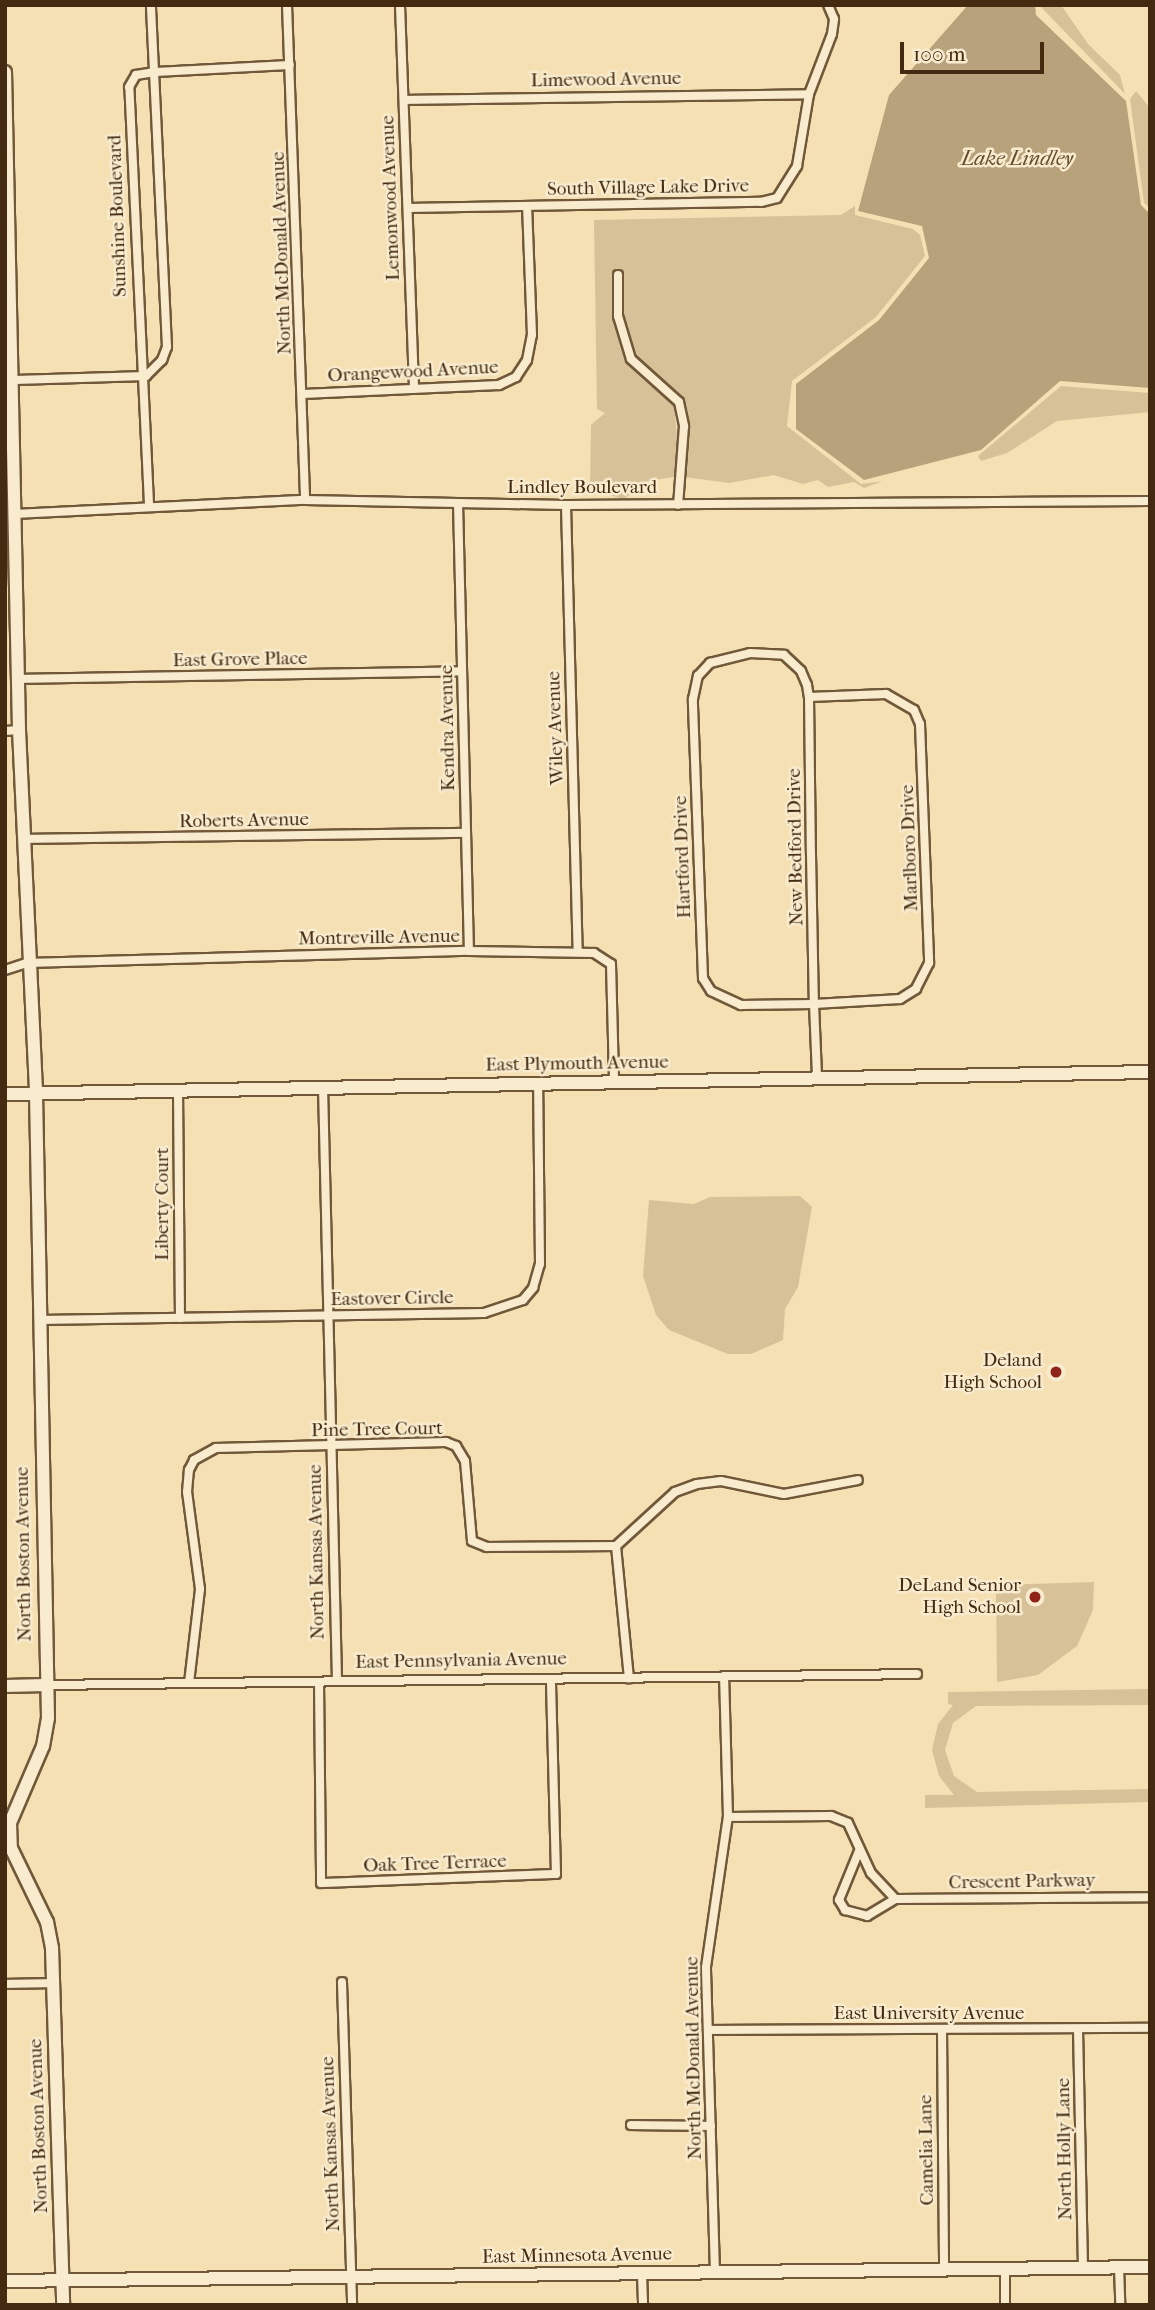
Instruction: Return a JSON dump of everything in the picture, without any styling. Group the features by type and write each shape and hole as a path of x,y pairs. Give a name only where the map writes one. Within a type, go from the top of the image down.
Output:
{"street":[{"path":"15,380 146,376 162,360 167,347 151,5"},
{"name":"North McDonald Avenue","path":"287,5 305,500"},
{"name":"Lemonwood Avenue","path":"400,5 414,389"},
{"path":"809,94 832,34 834,19 828,5"},
{"path":"155,72 290,65"},
{"name":"North Boston Avenue","path":"5,72 7,236 15,380 9,414 27,963 36,1093 46,1685 43,1746 10,1823 11,1848 47,1922 54,1983 63,2305"},
{"name":"Sunshine Boulevard","path":"149,504 146,376 138,341 129,87 136,75 155,72"},
{"name":"Limewood Avenue","path":"404,100 809,94"},
{"name":"South Village Lake Drive","path":"408,208 761,202 777,198 793,179 797,166 809,94"},
{"name":"Orangewood Avenue","path":"303,394 499,385 522,371 532,335 527,206"},
{"path":"618,275 618,316 631,359 679,402 684,426 678,505"},
{"name":"Lindley Boulevard","path":"14,514 149,504 305,500 566,505 1150,501"},
{"name":"Kendra Avenue","path":"458,503 469,951"},
{"name":"Wiley Avenue","path":"566,505 578,951"},
{"name":"New Bedford Drive","path":"753,653 784,655 801,671 809,697 817,1077"},
{"name":"Hartford Drive","path":"753,653 710,663 694,686 703,978 719,998 741,1005 814,1004"},
{"name":"East Grove Place","path":"18,680 462,671"},
{"name":"Marlboro Drive","path":"809,697 886,694 914,710 920,724 929,963 916,989 900,999 814,1004"},
{"path":"5,730 19,730"},
{"name":"Roberts Avenue","path":"23,839 466,833"},
{"name":"Montreville Avenue","path":"5,970 27,963 469,951 578,951 604,957 611,964 614,1082"},
{"name":"East Plymouth Avenue","path":"5,1094 1150,1072"},
{"name":"Eastover Circle","path":"39,1320 484,1313 523,1300 533,1288 540,1264 538,1085"},
{"name":"North Kansas Avenue","path":"323,1086 337,1681"},
{"name":"Liberty Court","path":"178,1090 180,1318"},
{"name":"Pine Tree Court","path":"190,1684 200,1589 187,1492 194,1460 216,1448 446,1442 456,1447 465,1461 468,1532 472,1541 487,1547 616,1546"},
{"path":"629,1678 616,1546 675,1492 696,1484 742,1484 784,1494 858,1480"},
{"name":"East Pennsylvania Avenue","path":"5,1686 917,1674"},
{"name":"North McDonald Avenue","path":"715,2273 706,1967 728,1817 724,1676"},
{"name":"Oak Tree Terrace","path":"319,1682 321,1883 556,1874 551,1679"},
{"path":"728,1817 840,1819 856,1835 859,1851 882,1888 895,1899"},
{"name":"Crescent Parkway","path":"859,1851 839,1900 845,1910 867,1916 895,1899 1150,1896"},
{"name":"North Kansas Avenue","path":"342,1982 352,2305"},
{"path":"5,1984 54,1983"},
{"name":"East University Avenue","path":"708,2030 1150,2028"},
{"name":"North Holly Lane","path":"1078,2029 1083,2268"},
{"name":"Camelia Lane","path":"942,2030 944,2270"},
{"path":"631,2125 711,2126"},
{"path":"1119,2267 1119,2305"},
{"name":"East Minnesota Avenue","path":"5,2281 1150,2267"},
{"path":"1005,2269 1005,2305"},
{"path":"642,2274 643,2305"}],"shaded area":[{"path":"1039,5 1061,5 1088,44 1120,75 1125,94"},
{"path":"1136,91 1150,108 1150,208 1144,203 1130,99"},
{"path":"855,206 855,215 913,229 920,235 925,256 876,317 792,381 787,426 861,484 883,481 864,488 854,482 828,487 818,480 803,484 774,475 729,483 684,477 689,425 683,401 635,356 623,316 623,270 614,270 613,318 622,351 639,376 674,405 678,447 674,477 648,481 624,499 590,490 591,425 605,413 597,409 594,220 841,215"},
{"path":"1061,386 1150,393 1150,412 1057,421 1007,453 981,461 978,456"},
{"path":"800,1196 812,1207 798,1287 785,1309 783,1340 751,1354 728,1354 669,1330 656,1315 643,1276 649,1200 694,1204 710,1197"},
{"path":"1094,1582 1093,1610 1077,1646 1038,1675 997,1682 996,1590 1001,1585"},
{"path":"1150,1689 1150,1705 976,1706 953,1723 945,1750 954,1776 977,1792 1150,1789 1150,1802 925,1808 925,1795 954,1795 939,1776 932,1750 938,1724 953,1705 948,1704 948,1692"}],"water":[{"name":"Lake Lindley","path":"968,5 1035,5 1036,15 1126,101 1141,205 1150,214 1150,388 1060,381 981,450 864,480 796,429 796,384 879,320 929,258 922,226 858,211 889,95"}],"place":[{"name":"Deland High School","path":"1056,1372"},
{"name":"DeLand Senior High School","path":"1035,1597"}]}
